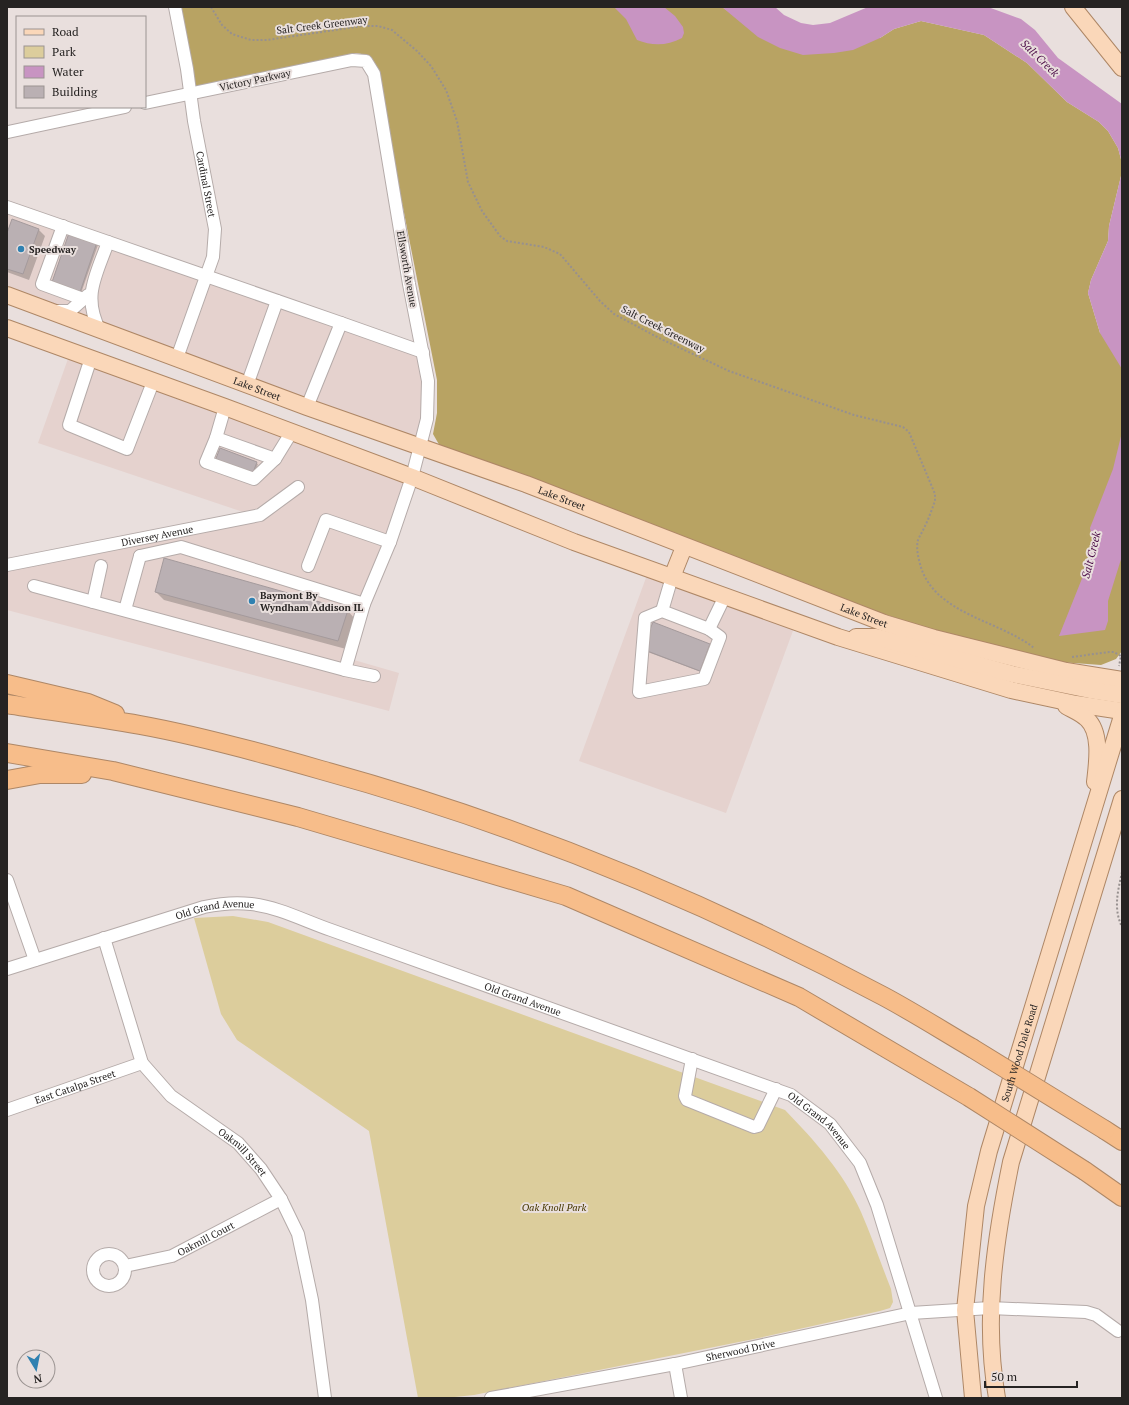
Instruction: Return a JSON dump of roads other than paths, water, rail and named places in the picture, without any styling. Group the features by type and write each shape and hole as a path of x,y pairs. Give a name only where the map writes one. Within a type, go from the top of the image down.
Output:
{"highway":[{"path":"7,684 88,703 141,725"},
{"path":"7,704 141,725 267,755 372,784 482,819 565,849 675,894 774,940 885,997 972,1048 1122,1141"},
{"path":"7,753 126,774 298,817 566,896 799,996 969,1098 1085,1171 1122,1197"},
{"path":"7,780 40,774 126,774"}],"main road":[{"path":"1073,7 1122,68"},
{"name":"Lake Street","path":"7,295 307,407 526,484 684,547 884,623 934,638 1066,671 1122,680"},
{"path":"7,328 225,407 412,478 574,542 838,637 1011,690 1056,700 1122,711"},
{"path":"672,577 684,547"},
{"path":"838,637 876,637 1012,674 1122,695"},
{"path":"1056,700 1088,720 1094,730 1097,762 1094,808"},
{"name":"South Wood Dale Road","path":"973,1398 965,1310 976,1206 990,1151 1120,723"},
{"path":"997,1398 990,1308 1000,1218 1011,1162 1122,799"}],"street":[{"name":"Cardinal Street","path":"175,7 215,229 213,257 177,358"},
{"name":"Victory Parkway","path":"146,103 352,60 366,61"},
{"name":"Ellsworth Avenue","path":"345,670 364,604 390,542 412,478 427,419 428,381 374,74 366,61"},
{"path":"7,131 120,108"},
{"path":"7,207 423,352"},
{"path":"63,226 42,284 87,296"},
{"path":"47,310 70,311 87,296 108,242"},
{"path":"87,296 93,317 100,331"},
{"path":"247,385 277,301"},
{"path":"307,407 341,323"},
{"path":"91,358 69,425 127,449 153,382"},
{"path":"225,407 216,438 206,462 254,479 275,458 291,433"},
{"path":"216,438 275,458"},
{"name":"Diversey Avenue","path":"7,565 260,515 298,487"},
{"path":"308,566 326,520 390,542"},
{"path":"129,541 140,556"},
{"path":"140,556 181,547 364,604"},
{"path":"125,610 140,556"},
{"path":"92,602 101,566"},
{"path":"662,611 672,577"},
{"path":"34,586 345,670 374,676"},
{"path":"709,630 725,596"},
{"path":"662,611 709,630 720,637 704,679 639,692 645,618 662,611"},
{"path":"7,880 35,960"},
{"name":"Old Grand Avenue","path":"7,969 104,938 216,905 250,904 264,906 791,1095 830,1124 860,1163 877,1205 936,1398"},
{"name":"Oakmill Street","path":"104,938 142,1063 171,1096 238,1143 261,1168 281,1199 298,1234 312,1300 325,1398"},
{"path":"692,1059 685,1096 687,1100 754,1127 758,1126 776,1089"},
{"name":"East Catalpa Street","path":"7,1110 142,1063"},
{"name":"Oakmill Court","path":"125,1266 172,1256 281,1199"},
{"name":"Sherwood Drive","path":"490,1398 675,1364 911,1313 990,1308 1086,1312 1096,1315 1118,1331"},
{"path":"675,1364 681,1398"}],"water":[{"path":"614,7 664,7 675,16 683,27 684,33 682,38 665,44 654,44 637,40 626,19"},
{"name":"Salt Creek","path":"722,7 775,7 784,15 801,23 813,25 830,23 868,7 988,7 1021,19 1035,30 1058,58 1122,104 1122,163 1118,148 1108,131 1099,122 1067,102 1027,63 984,35 921,21 894,29 880,38 853,50 803,55 780,48 758,37"},
{"path":"1122,165 1122,369 1100,333 1088,293 1091,280 1108,241 1109,226 1121,176"},
{"name":"Salt Creek","path":"1122,432 1122,556 1108,601 1108,621 1105,630 1059,636 1083,576 1093,541 1090,528 1113,469"}],"place":[{"name":"Speedway","path":"21,249"},
{"name":"Baymont By Wyndham Addison IL","path":"252,601"}],"park label":[{"name":"Oak Knoll Park","path":"554,1207"}]}
